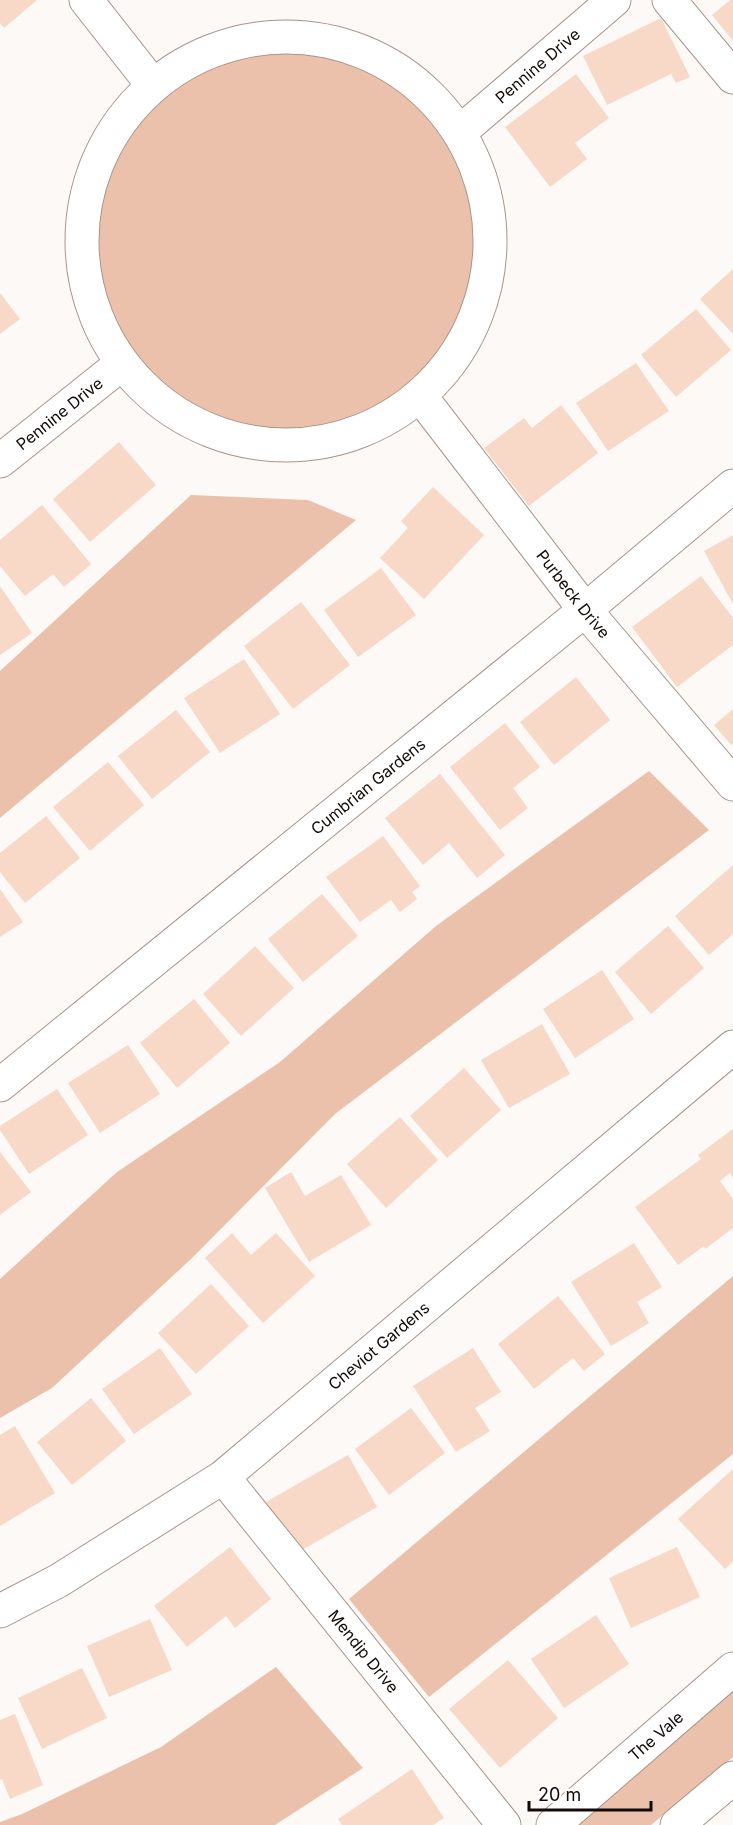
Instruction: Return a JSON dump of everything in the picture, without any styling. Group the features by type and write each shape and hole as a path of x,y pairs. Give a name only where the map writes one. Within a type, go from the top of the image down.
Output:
{"street":[{"path":"86,0 153,84"},
{"name":"Pennine Drive","path":"460,132 614,0"},
{"path":"669,0 733,77"},
{"path":"288,35 371,54 418,84 460,132 486,193 489,277 465,344 421,397 387,421 319,444 258,445 189,423 120,365 88,298 80,225 96,160 153,84 212,50 288,35"},
{"name":"Pennine Drive","path":"0,461 120,365"},
{"name":"Purbeck Drive","path":"421,397 585,610 733,784"},
{"name":"Cumbrian Gardens","path":"0,1084 585,610 733,486"},
{"name":"Cheviot Gardens","path":"0,1611 58,1581 223,1477 733,1047"},
{"name":"Mendip Drive","path":"223,1477 504,1825"},
{"name":"The Vale","path":"553,1825 733,1669"},
{"path":"677,1825 730,1786"}],"shaded area":[{"path":"286,37 326,41 364,53 399,72 430,97 455,128 474,163 486,201 490,241 486,281 474,319 455,354 430,385 399,410 364,429 326,441 286,445 246,441 208,429 173,410 142,385 117,354 98,319 86,281 82,241 86,201 98,163 117,128 142,97 173,72 208,53 246,41"},
{"path":"191,495 308,500 356,520 0,818 0,671"},
{"path":"649,771 709,830 335,1114 191,1259 52,1388 0,1418 0,1279 117,1172 280,1062 436,926"},
{"path":"733,1276 733,1454 429,1697 349,1599"},
{"path":"276,1667 363,1768 275,1825 0,1825 0,1822 22,1814 161,1747"},
{"path":"733,1691 733,1757 651,1825 570,1825"}],"building":[{"path":"0,0 37,0 4,28 0,23"},
{"path":"733,0 733,41 712,15"},
{"path":"661,18 690,77 676,83 671,74 607,105 583,56"},
{"path":"576,74 609,118 575,143 587,159 550,187 505,127"},
{"path":"733,269 733,334 700,299"},
{"path":"0,293 20,319 0,334"},
{"path":"696,309 731,350 676,397 641,355"},
{"path":"636,363 669,411 608,451 576,403"},
{"path":"561,405 598,453 529,506 484,448 524,418 532,428"},
{"path":"119,442 156,485 90,542 53,499"},
{"path":"433,487 484,535 424,599 380,558 408,528 401,521"},
{"path":"42,505 91,564 64,587 53,574 25,596 0,566 0,540"},
{"path":"733,535 733,604 704,551"},
{"path":"381,568 416,615 358,657 324,610"},
{"path":"701,576 733,618 733,645 677,687 632,627"},
{"path":"0,586 32,633 0,655"},
{"path":"301,602 350,665 293,709 244,646"},
{"path":"244,659 280,714 220,753 184,698"},
{"path":"576,677 610,720 554,765 520,722"},
{"path":"733,709 733,743 731,745 714,725"},
{"path":"176,710 210,752 152,799 118,756"},
{"path":"505,723 540,767 513,788 528,808 500,830 450,767"},
{"path":"108,762 144,805 90,851 53,807"},
{"path":"440,774 505,855 477,878 449,843 423,865 385,818"},
{"path":"46,816 80,858 25,903 0,872 0,853"},
{"path":"383,836 420,886 412,892 417,899 400,912 391,900 360,922 326,877"},
{"path":"733,865 733,934 709,955 675,916"},
{"path":"0,889 23,922 0,937"},
{"path":"322,894 358,936 303,982 268,939"},
{"path":"668,926 704,968 651,1014 615,972"},
{"path":"255,946 294,988 241,1036 203,994"},
{"path":"602,970 634,1019 575,1058 543,1009"},
{"path":"194,999 230,1043 177,1088 140,1043"},
{"path":"542,1024 570,1074 509,1108 481,1060"},
{"path":"128,1045 160,1094 100,1133 68,1083"},
{"path":"464,1068 501,1110 447,1158 410,1116"},
{"path":"57,1089 88,1135 29,1174 0,1130 0,1126"},
{"path":"400,1117 438,1160 386,1208 347,1164"},
{"path":"733,1129 733,1178 730,1173 720,1181 733,1199 733,1228 678,1265 635,1207 701,1159 698,1155"},
{"path":"0,1152 31,1192 0,1215"},
{"path":"291,1172 305,1196 341,1175 371,1225 309,1262 265,1188"},
{"path":"232,1233 251,1255 276,1233 315,1276 263,1323 205,1258"},
{"path":"634,1243 662,1287 637,1302 649,1323 611,1346 571,1282"},
{"path":"211,1284 249,1326 196,1374 158,1333"},
{"path":"558,1296 605,1354 584,1371 573,1358 534,1389 498,1344"},
{"path":"160,1348 192,1394 134,1434 102,1389"},
{"path":"473,1348 501,1392 475,1408 490,1431 456,1452 413,1386"},
{"path":"91,1398 126,1441 72,1485 37,1442"},
{"path":"411,1408 445,1453 389,1495 355,1449"},
{"path":"15,1426 55,1493 0,1526 0,1435"},
{"path":"348,1455 377,1507 295,1554 266,1502"},
{"path":"733,1469 733,1561 725,1569 678,1519"},
{"path":"230,1547 271,1599 235,1628 226,1616 187,1647 154,1606"},
{"path":"677,1547 700,1597 631,1628 609,1578"},
{"path":"596,1615 629,1664 564,1708 531,1659"},
{"path":"150,1619 172,1670 109,1697 87,1646"},
{"path":"508,1660 558,1718 500,1768 449,1709"},
{"path":"82,1668 107,1718 42,1749 18,1698"},
{"path":"15,1714 43,1785 10,1799 2,1779 0,1780 0,1720"},
{"path":"412,1769 444,1818 433,1825 342,1825 338,1819"}]}
